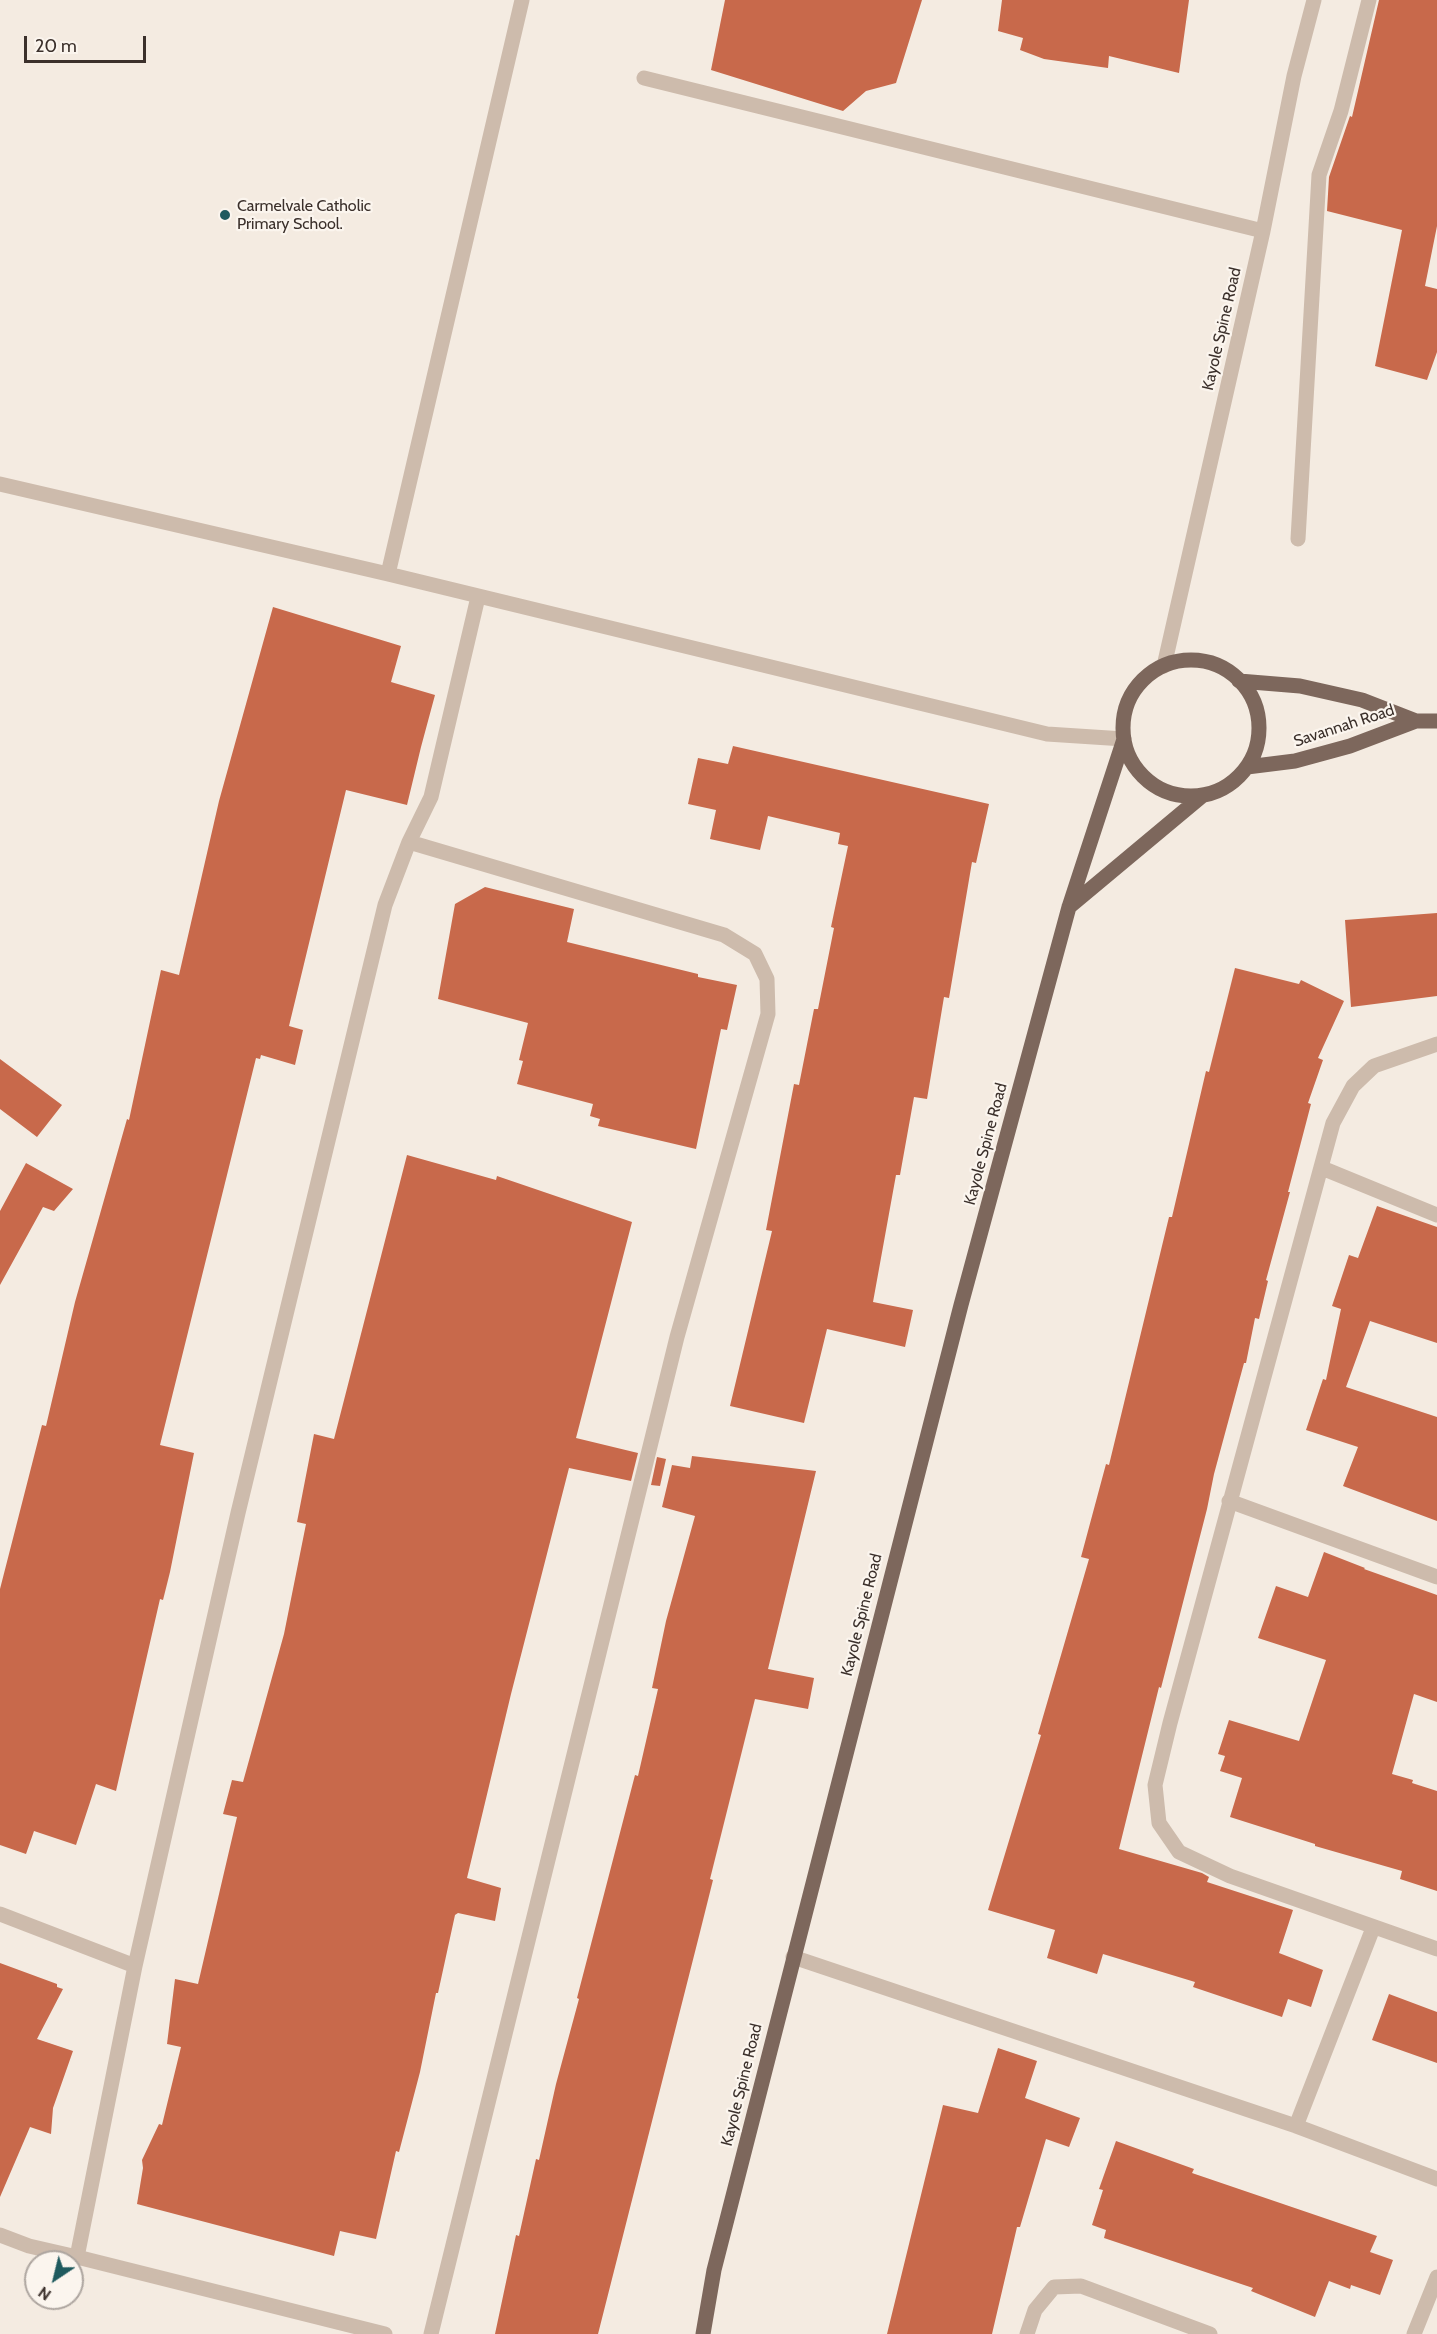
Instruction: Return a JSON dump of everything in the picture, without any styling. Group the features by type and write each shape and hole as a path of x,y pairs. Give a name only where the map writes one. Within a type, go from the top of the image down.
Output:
{"main road":[{"path":"1069,907 1202,796 1227,786 1247,767 1258,742 1258,714 1251,696 1239,681 1224,669 1206,662 1186,661 1164,666 1145,678 1131,695 1124,716 1124,739 1130,759 1143,776 1160,789 1180,796 1202,796"},
{"name":"Savannah Road","path":"1239,681 1300,686 1362,700 1416,721"},
{"name":"Savannah Road","path":"1247,767 1295,761 1350,746 1416,721 1437,721"},
{"name":"Kayole Spine Road","path":"704,2334 714,2270 961,1305 1069,907 1124,739"}],"street":[{"path":"388,574 522,0"},
{"name":"Kayole Spine Road","path":"1164,666 1263,231 1294,76 1314,0"},
{"path":"1298,539 1319,175 1341,111 1369,0"},
{"path":"644,78 1263,231"},
{"path":"0,484 388,574 1047,734 1124,739"},
{"path":"77,2250 135,1966 238,1513 385,905 409,842 431,796 478,597"},
{"path":"409,842 724,935 755,954 767,979 768,1014 677,1337 431,2334"},
{"path":"1437,1044 1374,1066 1353,1086 1333,1123 1229,1501 1155,1785 1159,1824 1179,1852 1230,1876 1437,1949"},
{"path":"1322,1168 1437,1215"},
{"path":"1229,1501 1437,1577"},
{"path":"0,1914 135,1966"},
{"path":"1296,2126 1373,1928"},
{"path":"793,1957 1296,2126 1437,2179"},
{"path":"0,2235 46,2250"},
{"path":"84,2259 385,2334"},
{"path":"1414,2334 1437,2277"},
{"path":"1028,2334 1035,2310 1054,2287 1081,2286 1210,2334"}],"building":[{"path":"725,0 922,0 896,83 866,91 843,111 711,70"},
{"path":"1002,0 1189,0 1179,73 1109,56 1108,68 1044,59 1020,50 1023,38 998,31"},
{"path":"1379,0 1437,0 1437,226 1425,286 1437,289 1437,352 1427,380 1375,366 1402,230 1327,211 1329,177 1350,116 1352,117"},
{"path":"273,607 401,646 391,682 435,695 407,805 346,790 289,1026 303,1030 295,1065 261,1055 260,1059 256,1058 160,1445 194,1453 170,1572 163,1600 160,1599 116,1791 96,1784 76,1845 34,1831 26,1854 0,1845 0,1589 42,1425 46,1426 75,1302 127,1119 129,1120 161,970 179,975 219,801"},
{"path":"733,746 989,804 976,863 972,862 949,998 944,997 927,1099 914,1097 900,1175 896,1175 873,1302 913,1310 905,1347 827,1329 804,1423 730,1406 772,1231 766,1230 794,1084 799,1085 814,1009 818,1009 834,928 831,927 848,846 838,844 840,833 768,816 760,850 710,839 716,810 688,804 698,758 728,764"},
{"path":"485,887 574,909 567,942 698,974 698,977 737,985 727,1030 721,1029 696,1149 598,1126 600,1119 590,1116 593,1104 517,1084 523,1061 519,1060 528,1023 438,999 455,904"},
{"path":"1437,913 1437,996 1351,1007 1345,920"},
{"path":"1235,968 1299,984 1301,980 1344,1001 1318,1058 1323,1060 1308,1103 1311,1104 1266,1280 1268,1281 1259,1319 1255,1318 1246,1363 1244,1363 1214,1474 1207,1509 1161,1688 1159,1687 1119,1849 1202,1873 1209,1877 1207,1882 1293,1910 1279,1953 1323,1970 1311,2007 1288,1999 1282,2017 1193,1987 1195,1982 1103,1954 1097,1974 1047,1958 1055,1930 988,1910 1041,1735 1038,1734 1089,1559 1081,1557 1106,1464 1109,1465 1169,1217 1172,1217 1206,1071 1209,1072"},
{"path":"0,1059 62,1105 37,1137 0,1109"},
{"path":"407,1155 496,1180 497,1176 632,1222 576,1438 638,1453 631,1481 569,1468 467,1878 501,1888 495,1921 458,1913 455,1915 420,2072 399,2152 396,2151 376,2239 340,2231 334,2256 137,2204 143,2168 142,2160 159,2124 162,2125 181,2047 167,2044 175,1979 198,1984 237,1817 223,1814 232,1780 243,1782 284,1634 306,1524 297,1522 314,1434 334,1439"},
{"path":"26,1163 73,1189 54,1211 43,1207 0,1285 0,1211"},
{"path":"1377,1206 1437,1227 1437,1343 1370,1321 1346,1387 1437,1417 1437,1521 1343,1486 1358,1447 1306,1430 1323,1379 1326,1380 1341,1309 1332,1306 1349,1255 1358,1258"},
{"path":"692,1456 816,1471 768,1669 814,1678 808,1709 755,1699 710,1879 713,1880 598,2334 495,2334 516,2235 519,2236 536,2159 539,2160 556,2084 579,1999 577,1998 635,1775 638,1776 658,1689 652,1688 666,1621 695,1516 662,1507 672,1465 690,1468"},
{"path":"657,1457 666,1459 660,1486 651,1485"},
{"path":"1324,1552 1437,1595 1437,1702 1414,1694 1392,1774 1413,1780 1412,1783 1437,1791 1437,1891 1400,1879 1402,1871 1315,1846 1315,1844 1230,1817 1242,1778 1220,1771 1225,1756 1218,1754 1229,1720 1299,1741 1326,1660 1258,1638 1276,1586 1308,1597"},
{"path":"0,1963 57,1984 57,1987 63,1989 37,2039 73,2051 53,2108 51,2134 30,2127 0,2197"},
{"path":"1389,1994 1437,2012 1437,2063 1372,2040"},
{"path":"998,2048 1037,2061 1025,2098 1080,2118 1069,2147 1046,2139 1020,2227 1017,2227 992,2334 887,2334 943,2105 978,2113"},
{"path":"1116,2141 1194,2169 1192,2173 1377,2236 1370,2252 1393,2260 1380,2295 1351,2285 1350,2289 1329,2281 1315,2317 1251,2291 1253,2288 1104,2238 1106,2230 1092,2225 1103,2190 1099,2189"}],"place":[{"name":"Carmelvale Catholic Primary School.","path":"225,215"}]}
